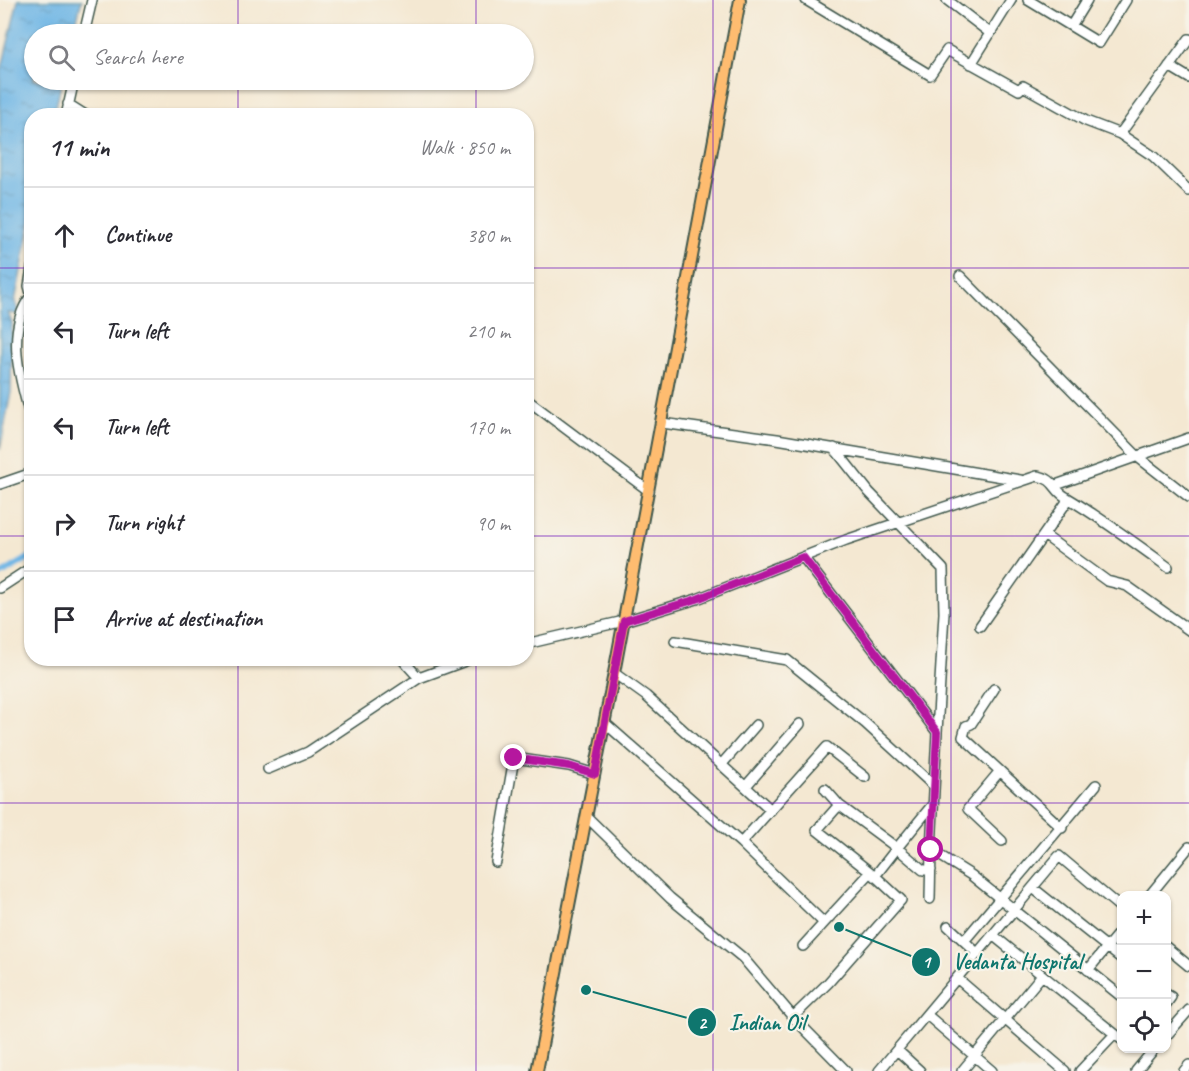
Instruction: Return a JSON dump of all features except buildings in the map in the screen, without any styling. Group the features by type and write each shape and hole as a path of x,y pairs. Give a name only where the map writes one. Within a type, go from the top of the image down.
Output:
{"main road":[{"path":"537,1071 615,673 740,0"}],"street":[{"path":"86,24 92,0"},
{"path":"806,0 930,75 947,50 1019,90 1023,86 1086,121 1120,134 1153,156 1189,191"},
{"path":"947,0 990,33"},
{"path":"971,64 1011,0"},
{"path":"1071,26 1087,0"},
{"path":"1032,1 1099,43 1126,0"},
{"path":"1120,134 1189,39"},
{"path":"1169,66 1189,78"},
{"path":"67,108 72,90"},
{"path":"68,104 74,108"},
{"path":"960,276 1138,456 1189,497"},
{"path":"24,310 17,339 20,381 24,395"},
{"path":"534,405 649,491"},
{"path":"662,423 834,448 1022,481"},
{"path":"1056,485 1189,438"},
{"path":"834,448 869,492 943,569 944,613 930,899"},
{"path":"0,484 24,476"},
{"path":"534,642 624,621 697,599 803,557 1037,476 1046,477 1067,498 1090,510 1168,567"},
{"path":"980,626 1066,503 1067,498"},
{"path":"1044,535 1107,581 1127,586 1189,630"},
{"path":"803,557 937,732"},
{"path":"0,588 24,572"},
{"path":"675,641 787,660 865,723 934,786"},
{"path":"409,666 419,678"},
{"path":"268,770 308,752 419,678 451,666"},
{"path":"615,673 646,696 771,810"},
{"path":"994,689 971,724 966,726 963,737 1062,828"},
{"path":"605,723 741,843 824,923"},
{"path":"746,786 800,724"},
{"path":"721,765 756,725"},
{"path":"741,843 827,747 865,777"},
{"path":"496,862 514,758 569,766 595,774"},
{"path":"999,772 968,809 1002,841"},
{"path":"964,941 1062,828 1096,785"},
{"path":"825,789 839,805 923,870 931,870"},
{"path":"803,946 897,848 933,804"},
{"path":"793,1017 828,983 901,900 817,830 839,805"},
{"path":"587,817 670,898 743,958 793,1017 846,1071"},
{"path":"1153,891 1189,847"},
{"path":"931,850 971,875 1117,993"},
{"path":"879,1071 1059,856 1117,905"},
{"path":"1033,888 1117,955"},
{"path":"948,926 978,954"},
{"path":"1088,970 1117,935"},
{"path":"994,936 1117,1035"},
{"path":"1171,950 1189,966"},
{"path":"962,1071 1042,975"},
{"path":"958,979 1065,1071"},
{"path":"1171,1031 1189,1010"},
{"path":"927,1015 992,1071"},
{"path":"1080,1071 1117,1037"},
{"path":"897,1050 920,1071"},
{"path":"1136,1071 1151,1053"},
{"path":"1184,1071 1189,1065"}],"water":[{"path":"18,0 82,0 76,24 24,24 24,90 60,90 56,108 24,108 24,256 15,301 18,311 16,314 8,313 12,323 11,392 0,450 0,76"}],"waterway":[{"path":"0,575 24,561"}],"place":[{"name":"Vedanta Hospital","path":"839,927"},
{"name":"Indian Oil","path":"586,990"}],"route":[{"path":"514,758 569,766 595,774 624,621 697,599 803,557 937,732 931,850"}]}
